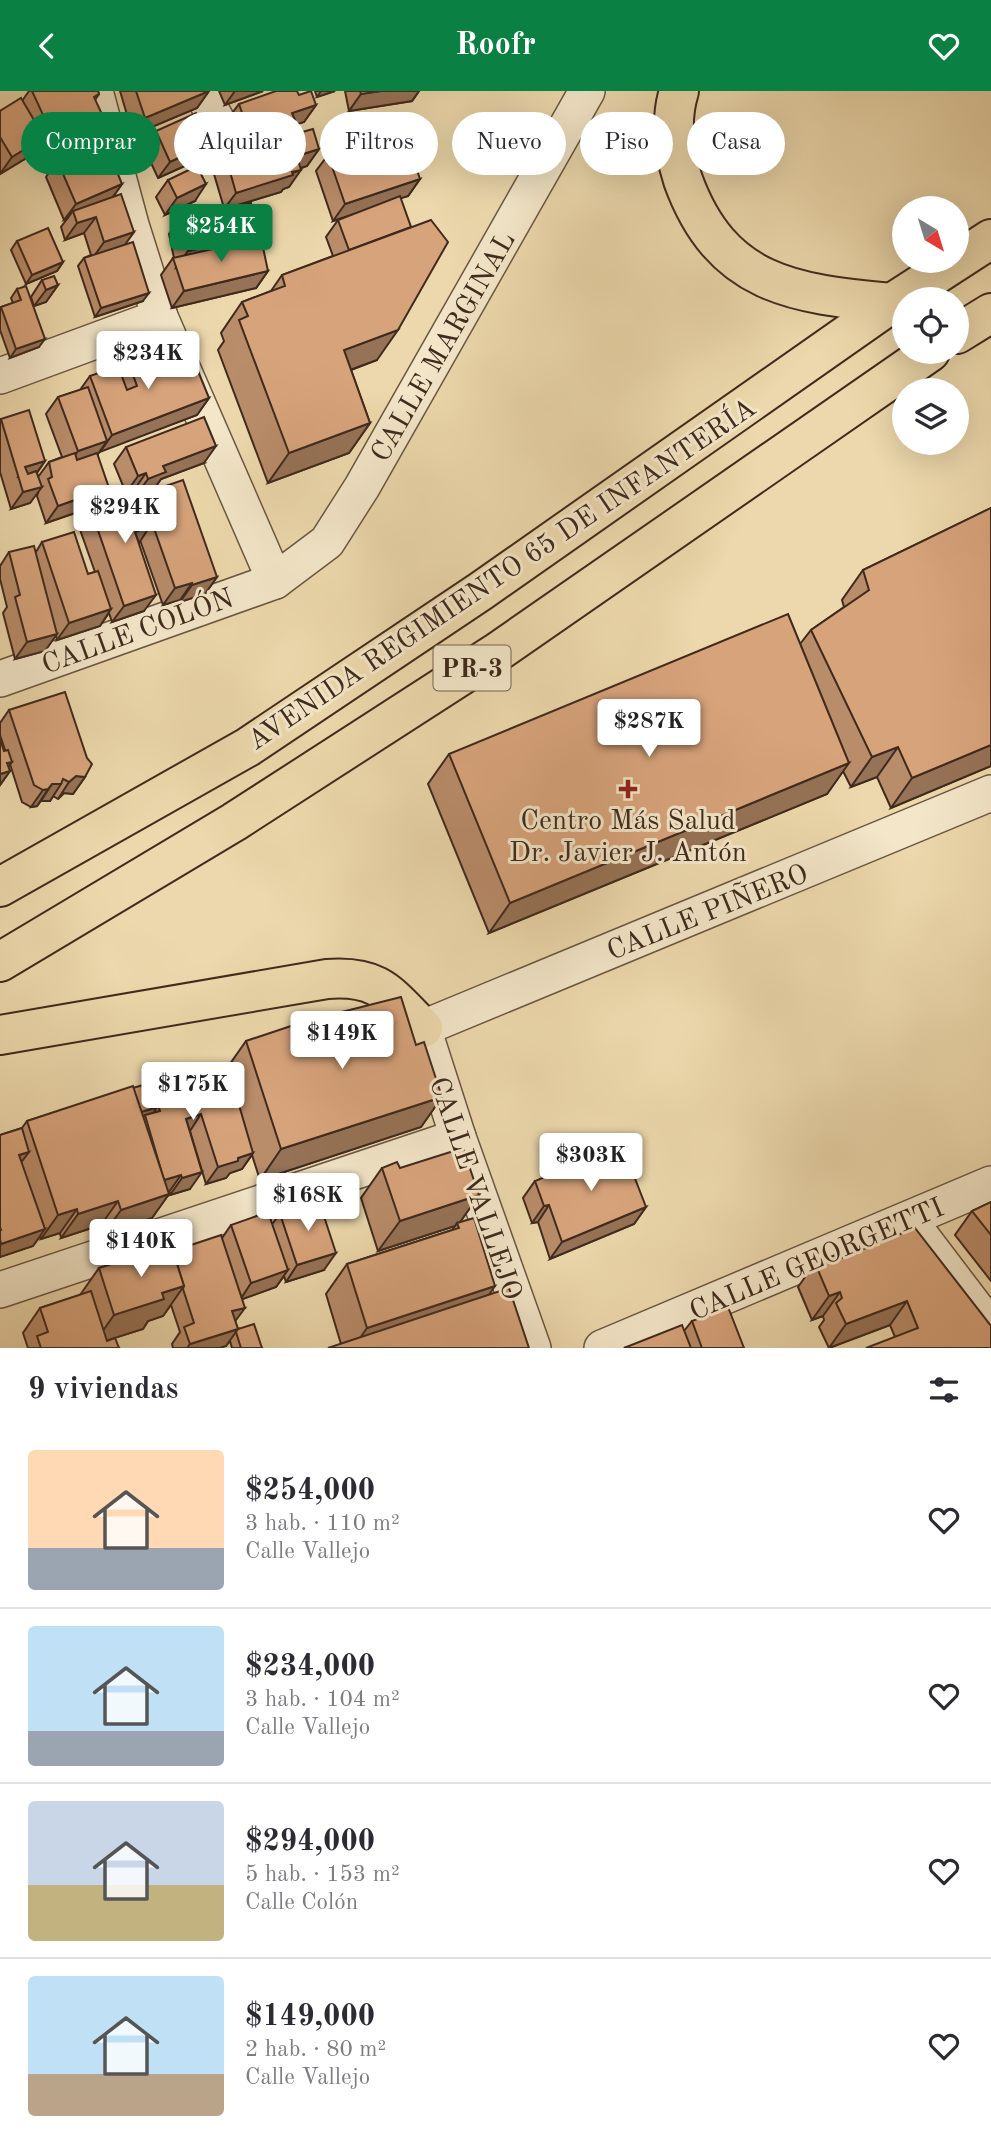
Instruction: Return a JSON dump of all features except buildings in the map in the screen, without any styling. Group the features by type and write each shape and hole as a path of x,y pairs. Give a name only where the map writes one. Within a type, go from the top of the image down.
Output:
{"highway":[{"path":"679,91 674,130 676,160 696,211 720,246 755,275 776,282 827,297 892,303"},
{"name":"AVENIDA REGIMIENTO 65 DE INFANTERÍA","path":"917,287 991,239"},
{"name":"AVENIDA REGIMIENTO 65 DE INFANTERÍA","path":"0,887 248,747 481,591 892,303"},
{"path":"969,327 991,313"},
{"name":"AVENIDA REGIMIENTO 65 DE INFANTERÍA","path":"0,962 234,822 496,653 913,364"},
{"path":"0,1035 351,977 385,989 423,1028"}],"street":[{"path":"95,91 131,225 160,317 275,581"},
{"path":"201,91 212,112"},
{"name":"CALLE MARGINAL","path":"275,581 327,542 362,487 587,91"},
{"path":"0,376 160,317"},
{"name":"CALLE COLÓN","path":"0,680 275,581"},
{"name":"CALLE PIÑERO","path":"423,1028 991,793"},
{"name":"CALLE VALLEJO","path":"423,1028 458,1137 533,1348"},
{"path":"0,1290 458,1137"},
{"name":"CALLE GEORGETTI","path":"602,1348 991,1184"},
{"path":"909,1220 991,1328"}],"place":[{"name":"Centro Más Salud Dr. Javier J. Antón","path":"628,789"}]}
